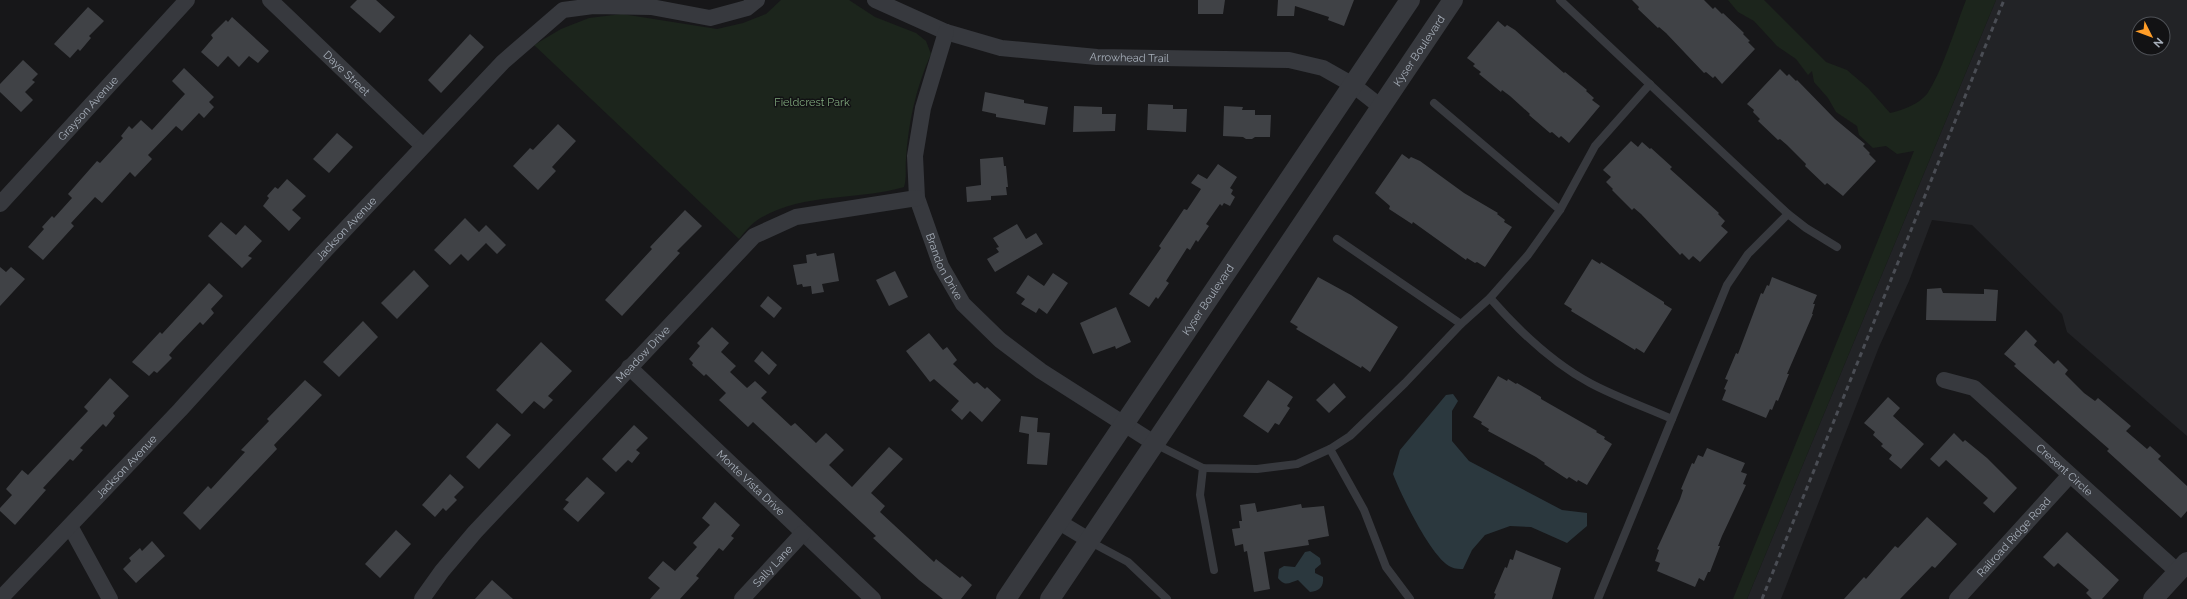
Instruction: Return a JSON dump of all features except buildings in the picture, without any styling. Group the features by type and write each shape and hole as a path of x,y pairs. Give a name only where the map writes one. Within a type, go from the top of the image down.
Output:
{"street":[{"name":"Grayson Avenue","path":"0,204 187,0"},
{"name":"Daye Street","path":"270,0 423,146"},
{"name":"Jackson Avenue","path":"0,599 180,410 320,256 503,62 563,10 593,6 650,7 710,18 747,8 757,0"},
{"name":"Arrowhead Trail","path":"875,0 946,32 1001,48 1097,57 1289,60 1323,68 1353,85 1381,107"},
{"name":"Kyser Boulevard","path":"1006,599 1410,0"},
{"name":"Kyser Boulevard","path":"1050,599 1453,0"},
{"name":"Brandon Drive","path":"946,32 923,108 915,156 917,198 941,266 963,304 1000,340 1042,371 1154,443"},
{"name":"Meadow Drive","path":"422,599 442,571 475,532 754,236 796,217 863,208 917,198"},
{"name":"Monte Vista Drive","path":"629,367 873,599"},
{"name":"Cresent Circle","path":"1944,380 1974,388 2070,475 2182,567"},
{"name":"Railroad Ridge Road","path":"1957,599 2070,475"},
{"path":"1059,522 1089,540"},
{"path":"70,526 110,599"},
{"name":"Sally Lane","path":"742,599 803,533"},
{"path":"2153,599 2182,567"}],"lane":[{"path":"1560,0 1788,214 1806,228 1837,248"},
{"path":"1154,443 1204,468 1257,469 1297,464 1330,449 1350,436 1405,383 1461,324 1490,298 1528,255 1560,210 1595,146 1650,84"},
{"path":"1434,103 1560,210"},
{"path":"1598,599 1726,285 1748,254 1788,214"},
{"path":"1337,239 1461,324"},
{"path":"1490,298 1525,335 1566,368 1591,383 1672,419"},
{"path":"1330,449 1364,510 1386,567 1410,599"},
{"path":"1204,468 1200,495 1214,570"},
{"path":"1089,540 1128,562 1167,599"}],"shaded area":[{"path":"1996,0 2187,0 2187,436 2067,332 2062,314 1972,225 1932,220 1909,281 1879,347 1781,599 1747,599"},
{"path":"1453,394 1458,401 1452,411 1452,441 1469,461 1562,510 1587,513 1587,526 1567,543 1531,527 1510,526 1485,535 1472,550 1463,569 1453,568 1443,562 1426,540 1393,474 1400,450 1446,395"},
{"path":"1310,551 1320,558 1321,564 1315,569 1315,573 1323,577 1323,583 1320,588 1316,591 1310,592 1298,580 1287,584 1280,581 1278,578 1279,569 1284,566 1295,567 1305,552"}],"green space":[{"name":"Fieldcrest Park","path":"781,0 849,0 875,17 916,33 926,41 931,54 917,92 911,119 907,146 904,187 791,205 756,221 739,239 534,45 561,29 589,18 622,14 717,29 743,23 766,14"},
{"path":"1728,0 1764,0 1826,62 1847,70 1868,88 1890,113 1910,106 1924,98 1927,94 1943,61 1966,0 1996,0 1747,599 1733,599 1914,151 1897,154 1886,146 1873,148 1859,135 1857,126 1836,112 1828,98 1814,82 1812,71 1808,75 1796,59 1777,46 1754,21 1738,12"}],"railway":[{"path":"1762,599 2004,0"}]}
